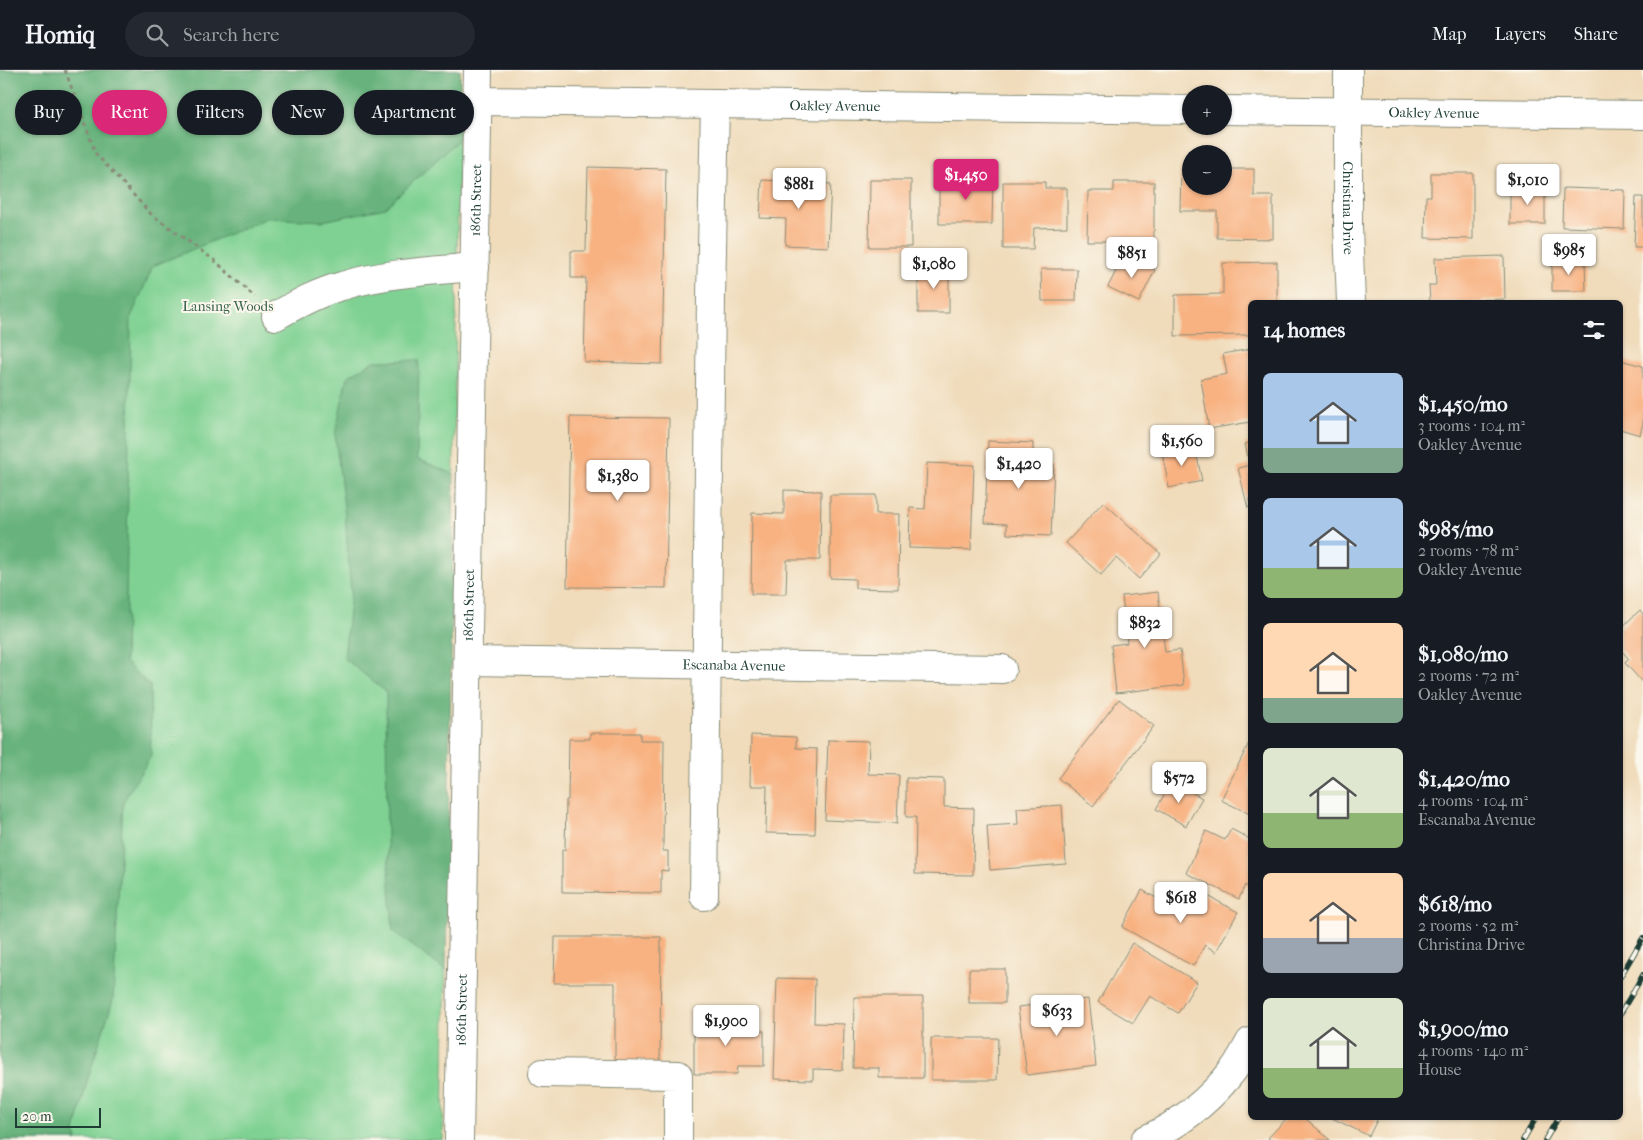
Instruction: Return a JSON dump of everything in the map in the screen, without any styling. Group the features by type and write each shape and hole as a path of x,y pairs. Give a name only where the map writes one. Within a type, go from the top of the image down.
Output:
{"street":[{"name":"186th Street","path":"459,1140 478,70"},
{"name":"Christina Drive","path":"1348,70 1348,227 1351,300"},
{"name":"Oakley Avenue","path":"478,100 1182,110"},
{"path":"704,896 715,104"},
{"name":"Oakley Avenue","path":"1232,110 1643,115"},
{"path":"276,316 310,298 342,286 411,273 474,267"},
{"name":"Escanaba Avenue","path":"468,661 1002,669"},
{"path":"1145,1140 1177,1123 1202,1104 1235,1068 1248,1045"},
{"path":"543,1074 678,1075 678,1140"}],"path":[{"path":"65,70 96,154 151,214 214,260 276,316"}],"green space":[{"name":"Lansing Woods","path":"0,70 460,70 460,90 354,90 354,135 459,135 443,1140 0,1140"},
{"path":"0,70 460,70 460,90 354,90 354,135 459,135 459,139 385,208 323,221 267,218 153,266 131,317 125,662 150,686 151,756 123,802 113,1000 87,1081 75,1132 77,1140 0,1140"},
{"path":"419,360 417,459 454,474 446,971 393,931 387,840 386,692 344,658 351,593 345,515 335,435 347,377 374,361"}],"building":[{"path":"588,167 666,169 662,364 584,362 586,278 571,278 571,251 586,251"},
{"path":"1181,169 1182,195 1232,195 1232,169 1254,169 1254,196 1273,196 1273,239 1217,238 1217,211 1180,211"},
{"path":"1431,173 1473,173 1473,239 1425,238 1426,196 1431,196"},
{"path":"939,178 993,178 992,224 939,224"},
{"path":"762,180 831,184 828,247 785,245 786,219 760,218"},
{"path":"870,180 911,180 911,247 869,247"},
{"path":"1003,182 1045,182 1045,188 1067,188 1067,227 1034,228 1033,249 1003,249"},
{"path":"1114,182 1154,182 1154,241 1087,241 1088,191 1114,191"},
{"path":"1563,188 1625,190 1624,229 1562,227"},
{"path":"1510,189 1545,189 1545,224 1510,224"},
{"path":"1636,197 1643,197 1643,247 1634,247"},
{"path":"1124,255 1155,270 1139,302 1108,287"},
{"path":"1504,256 1505,299 1430,300 1429,285 1436,285 1435,258"},
{"path":"1552,260 1585,260 1586,291 1552,291"},
{"path":"1277,262 1277,300 1248,300 1248,335 1175,336 1175,295 1223,294 1223,263"},
{"path":"949,266 949,313 918,313 918,267"},
{"path":"1041,269 1077,269 1076,301 1042,301"},
{"path":"1248,349 1248,422 1209,429 1201,379 1227,374 1223,354"},
{"path":"1623,361 1643,366 1643,423 1640,435 1623,430"},
{"path":"570,417 669,418 666,588 567,587"},
{"path":"988,441 1033,443 1033,464 1054,465 1051,536 1007,534 1007,524 985,523"},
{"path":"1248,443 1248,457 1245,444"},
{"path":"1195,446 1202,481 1169,488 1162,452"},
{"path":"927,463 974,465 971,550 909,548 910,508 925,509"},
{"path":"1248,466 1248,508 1238,468"},
{"path":"784,490 821,491 820,560 787,560 786,594 751,594 752,513 784,514"},
{"path":"830,495 876,495 876,514 899,514 898,589 855,588 855,579 830,578"},
{"path":"1103,502 1161,554 1139,579 1116,558 1101,575 1066,543"},
{"path":"1158,592 1165,652 1180,650 1184,685 1116,693 1111,645 1127,643 1122,596"},
{"path":"1640,610 1643,614 1643,683 1625,663 1629,659 1623,652 1623,626"},
{"path":"1119,699 1154,726 1093,806 1058,778"},
{"path":"590,733 640,733 640,740 664,740 663,851 668,851 668,871 661,870 661,893 562,892 562,850 565,850 569,739 590,739"},
{"path":"751,735 796,737 796,748 817,749 815,834 766,833 767,786 750,786"},
{"path":"828,740 869,741 868,774 899,775 897,823 825,820"},
{"path":"1248,745 1248,813 1221,800"},
{"path":"906,778 944,779 944,807 974,808 973,875 915,874 916,817 906,817"},
{"path":"1172,781 1202,798 1186,826 1156,809"},
{"path":"1062,805 1066,864 990,870 987,826 1018,824 1017,808"},
{"path":"1231,829 1248,838 1248,887 1245,885 1239,899 1186,873 1206,831 1225,840"},
{"path":"1189,886 1238,912 1216,952 1205,945 1193,966 1122,927 1142,890 1176,909"},
{"path":"555,937 661,937 660,1066 615,1066 615,983 554,983"},
{"path":"1132,943 1197,982 1178,1013 1150,996 1133,1023 1098,1002"},
{"path":"969,969 1005,969 1005,1003 969,1003"},
{"path":"777,978 815,979 814,1023 844,1024 843,1070 813,1069 813,1080 774,1079"},
{"path":"854,997 923,997 923,1078 879,1078 879,1068 853,1068"},
{"path":"1088,999 1096,1066 1027,1075 1018,1007"},
{"path":"694,1019 737,1019 738,1031 764,1031 764,1066 738,1066 737,1074 694,1074"},
{"path":"931,1038 998,1038 997,1080 931,1080"},
{"path":"1285,1120 1307,1120 1330,1140 1271,1140 1268,1138"},
{"path":"1336,1120 1377,1120 1369,1136"}],"railway":[{"path":"1623,972 1643,938"},
{"path":"1623,1009 1643,975"},
{"path":"1523,1140 1535,1120"},
{"path":"1545,1140 1557,1120"}]}
